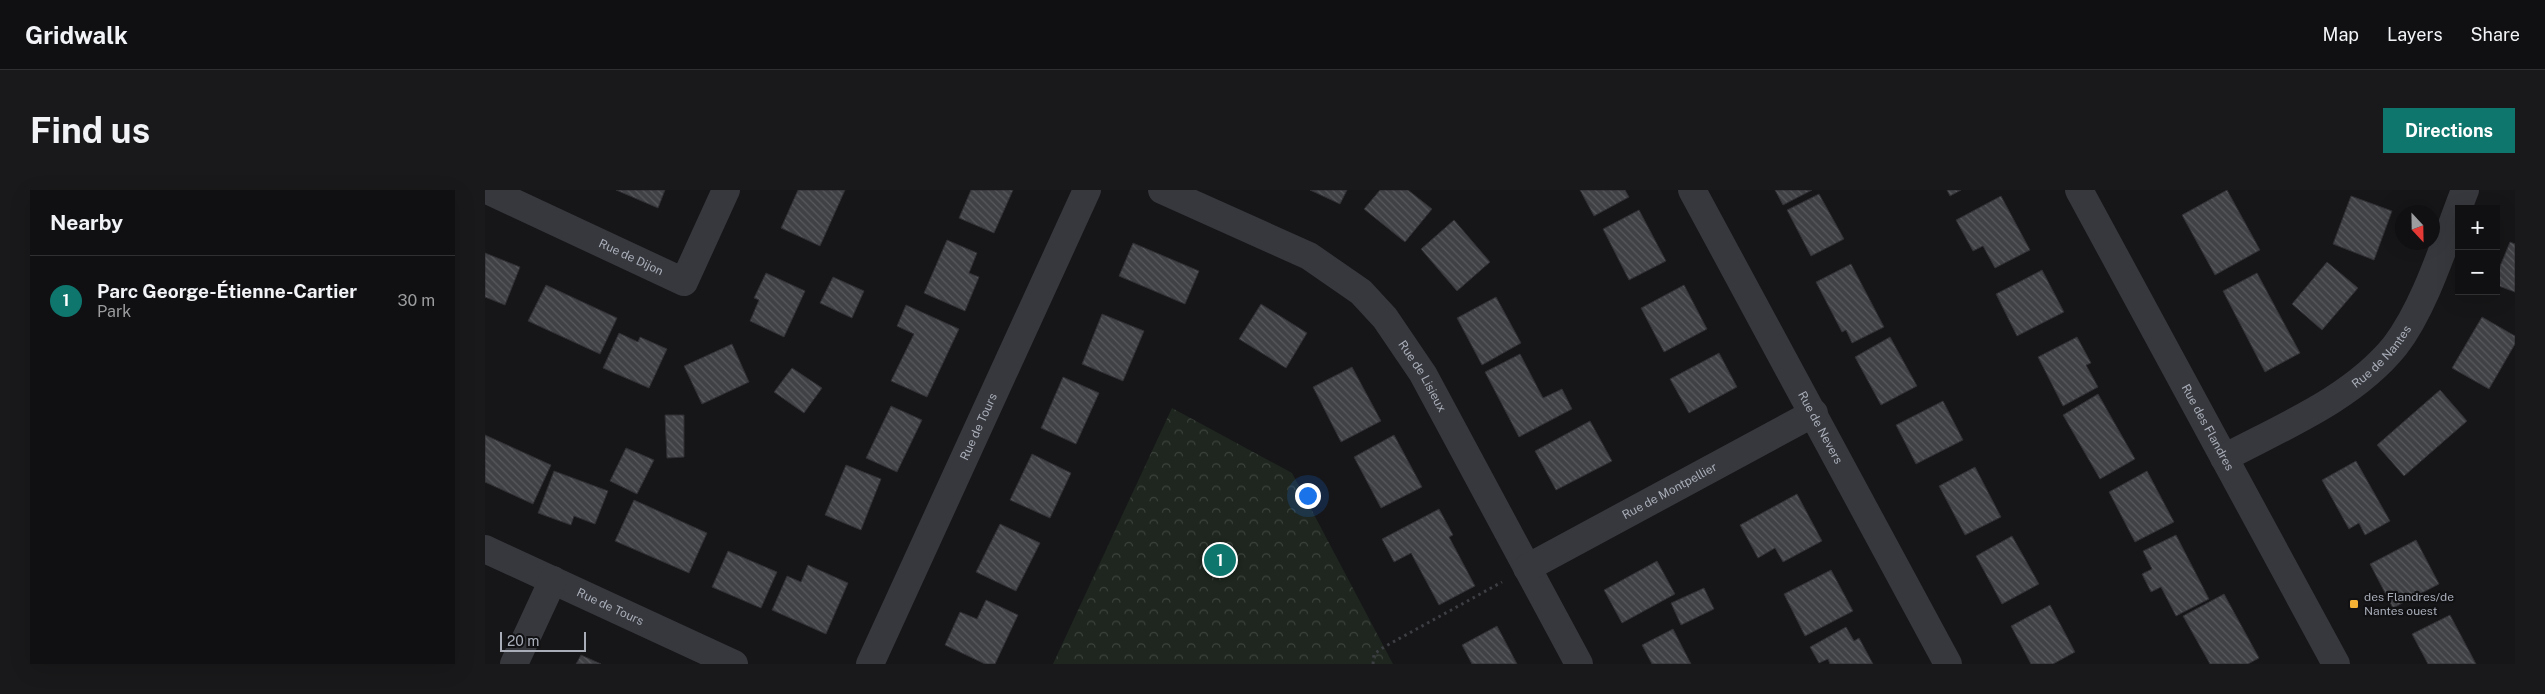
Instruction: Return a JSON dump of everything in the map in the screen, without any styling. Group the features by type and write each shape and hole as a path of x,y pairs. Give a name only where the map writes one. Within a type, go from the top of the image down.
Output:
{"street":[{"name":"Rue de Dijon","path":"487,190 684,282 726,190"},
{"name":"Rue de Tours","path":"870,664 1087,190"},
{"name":"Rue de Lisieux","path":"1162,190 1309,256 1361,292 1385,318 1423,374 1579,664"},
{"name":"Rue de Nevers","path":"1693,190 1948,664"},
{"name":"Rue des Flandres","path":"2079,190 2335,664"},
{"name":"Rue de Nantes","path":"2224,458 2348,389 2372,370 2395,345 2425,290 2465,190"},
{"name":"Rue de Montpellier","path":"1527,568 1814,413"},
{"name":"Rue de Tours","path":"485,549 734,664"},
{"path":"514,664 553,580"}],"path":[{"path":"1373,664 1374,654 1384,647 1527,568"}],"green space":[{"path":"1172,408 1292,473 1393,664 1053,664"}],"building":[{"path":"616,190 665,190 658,208"},
{"path":"798,190 845,190 820,246 781,228"},
{"path":"971,190 1013,190 994,233 959,218"},
{"path":"1310,190 1347,190 1340,204"},
{"path":"1380,190 1408,190 1432,209 1405,242 1364,209"},
{"path":"1580,190 1625,190 1629,197 1594,216"},
{"path":"1775,190 1812,190 1783,205"},
{"path":"1947,190 1961,190 1950,196"},
{"path":"2227,190 2260,250 2215,275 2182,215"},
{"path":"1819,194 1844,239 1811,256 1787,210"},
{"path":"2001,196 2030,250 1995,268 1983,246 1973,251 1956,220"},
{"path":"2351,196 2392,211 2374,260 2333,244"},
{"path":"1639,210 1666,261 1629,280 1603,229"},
{"path":"1454,220 1490,262 1457,291 1421,249"},
{"path":"947,240 977,253 969,273 979,277 965,311 924,293"},
{"path":"2510,242 2515,244 2515,292 2500,286 2500,266"},
{"path":"1133,243 1199,271 1185,304 1119,276"},
{"path":"485,253 520,267 505,305 485,297"},
{"path":"2327,262 2358,288 2322,330 2292,304"},
{"path":"1851,264 1884,327 1852,343 1846,330 1842,332 1816,282"},
{"path":"2042,270 2064,312 2017,336 1996,294"},
{"path":"766,273 805,291 784,337 750,321 759,300 754,298"},
{"path":"2257,273 2300,353 2265,372 2223,291"},
{"path":"833,277 864,291 852,318 820,303"},
{"path":"546,285 617,318 600,354 528,321"},
{"path":"1684,285 1707,329 1664,352 1641,308"},
{"path":"1496,297 1521,343 1482,365 1457,318"},
{"path":"1261,304 1307,333 1286,368 1239,339"},
{"path":"906,305 959,329 927,397 891,381 914,334 897,326"},
{"path":"1102,314 1144,331 1123,381 1082,364"},
{"path":"2482,317 2515,336 2515,344 2489,389 2452,368"},
{"path":"619,333 638,342 640,337 667,349 649,388 603,368"},
{"path":"1890,337 1917,386 1881,405 1855,357"},
{"path":"2077,337 2091,363 2086,365 2098,387 2063,406 2038,357"},
{"path":"732,344 749,382 702,404 684,366"},
{"path":"1719,353 1737,387 1689,413 1670,379"},
{"path":"1520,354 1543,398 1562,389 1572,409 1519,437 1485,372"},
{"path":"1352,367 1381,421 1341,442 1313,387"},
{"path":"792,368 822,388 804,413 774,392"},
{"path":"1063,377 1099,393 1076,444 1041,428"},
{"path":"2440,390 2467,421 2404,476 2377,445"},
{"path":"2098,394 2135,459 2100,479 2063,415"},
{"path":"1943,401 1963,440 1916,464 1896,425"},
{"path":"891,406 922,420 897,472 866,458"},
{"path":"665,415 684,415 684,457 667,458"},
{"path":"1590,421 1612,461 1556,490 1535,451"},
{"path":"485,435 551,465 533,504 485,482"},
{"path":"1394,435 1422,487 1381,508 1354,457"},
{"path":"626,448 654,460 637,494 610,481"},
{"path":"1032,454 1071,473 1050,518 1010,500"},
{"path":"2356,461 2390,521 2365,535 2359,523 2349,529 2322,480"},
{"path":"846,465 881,479 861,530 825,515"},
{"path":"1975,467 2001,517 1965,535 1939,486"},
{"path":"554,471 608,491 595,524 574,516 571,525 538,513"},
{"path":"2147,471 2174,522 2135,542 2109,492"},
{"path":"1797,494 1822,541 1783,562 1775,548 1758,558 1740,525"},
{"path":"634,500 707,533 689,573 615,541"},
{"path":"1439,509 1453,535 1449,537 1475,586 1439,605 1411,553 1394,562 1382,539"},
{"path":"1000,524 1040,543 1016,591 976,572"},
{"path":"2176,535 2209,599 2176,616 2161,587 2151,592 2142,574 2152,569 2143,551"},
{"path":"2012,536 2039,584 2002,604 1976,556"},
{"path":"2416,540 2439,584 2393,608 2370,564"},
{"path":"728,551 777,572 761,608 712,587"},
{"path":"1657,561 1675,594 1622,623 1604,590"},
{"path":"808,565 848,583 826,634 772,610 787,576 801,582"},
{"path":"1831,570 1853,611 1805,636 1784,594"},
{"path":"1704,588 1714,609 1681,625 1671,603"},
{"path":"2224,594 2259,658 2248,664 2210,664 2183,616"},
{"path":"986,600 1018,615 995,664 985,664 945,645 960,612 977,619"},
{"path":"2050,605 2075,652 2053,664 2031,664 2011,626"},
{"path":"2450,615 2476,664 2428,664 2412,634"},
{"path":"1497,626 1517,664 1472,664 1462,645"},
{"path":"1846,627 1854,641 1859,638 1873,664 1830,664 1828,659 1819,663 1810,647"},
{"path":"1673,629 1691,664 1652,664 1642,645"},
{"path":"581,655 601,664 576,664"}],"place":[{"name":"Parc George-Étienne-Cartier","path":"1220,560"},
{"name":"des Flandres/de Nantes ouest","path":"2354,604"}]}
